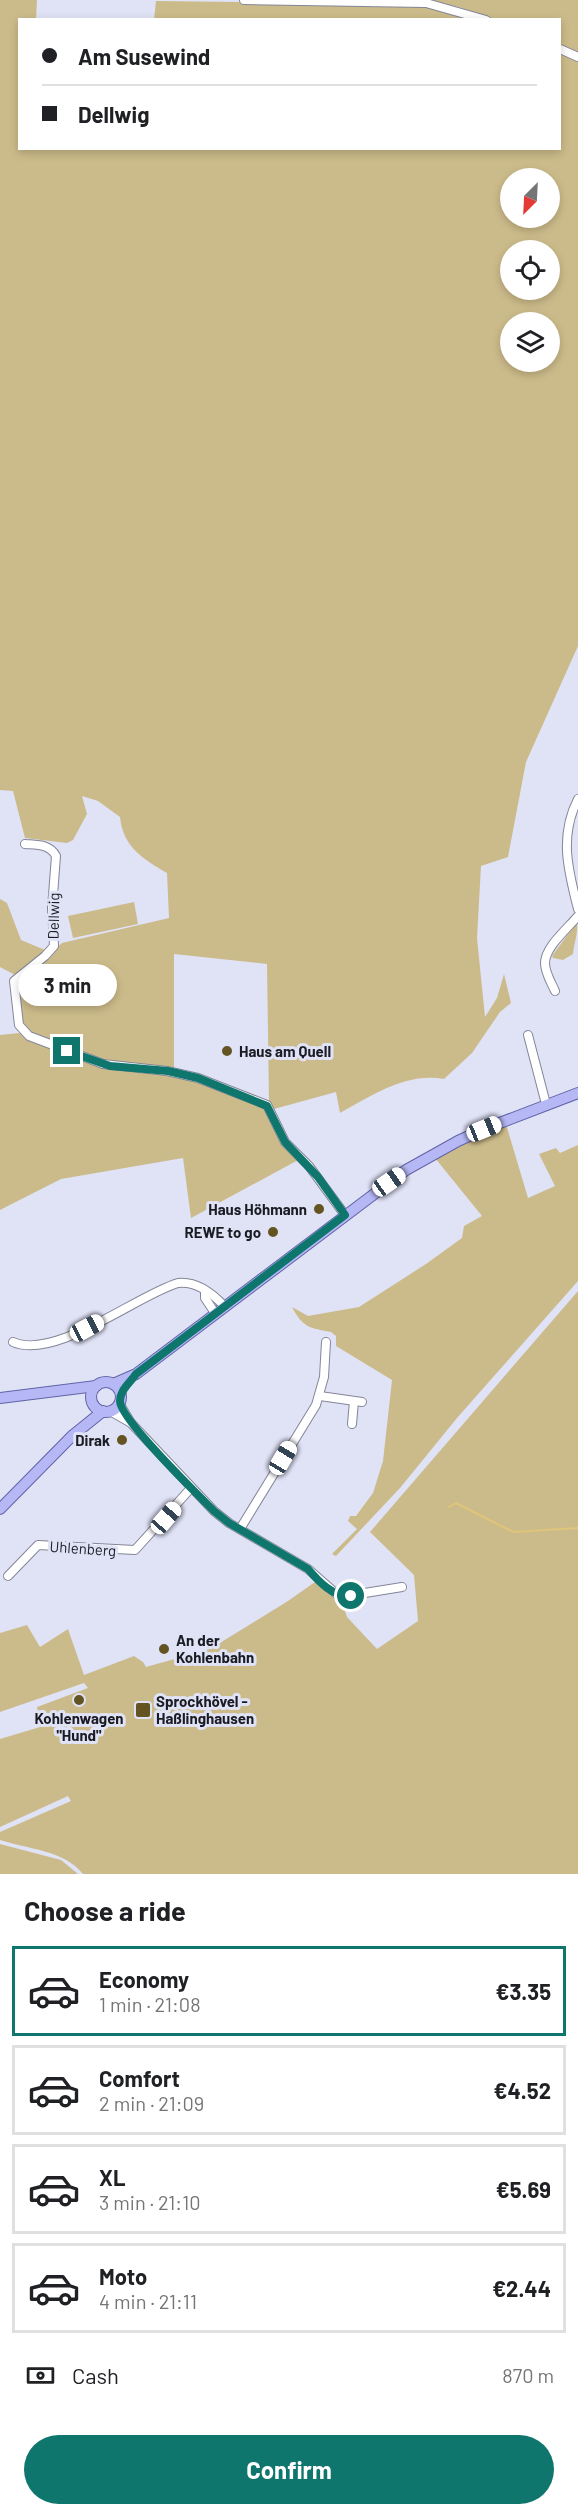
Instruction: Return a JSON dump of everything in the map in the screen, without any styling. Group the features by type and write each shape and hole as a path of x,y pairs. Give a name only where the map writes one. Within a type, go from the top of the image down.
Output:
{"main road":[{"path":"0,1509 72,1436 106,1411 136,1374 406,1170 439,1150 484,1129 578,1093"},
{"path":"0,1398 66,1391 96,1386 104,1382 118,1394"},
{"path":"72,1436 92,1400 96,1386"},
{"path":"66,1391 92,1400 106,1411"}],"street":[{"path":"244,0 426,3 479,18"},
{"path":"561,49 578,57"},
{"path":"578,799 570,817 566,848 568,871 578,909"},
{"name":"Dellwig","path":"25,844 45,846 56,856 52,908 54,946 14,981 17,1016 23,1031 35,1039 95,1062 120,1067 168,1071 198,1078 267,1106 285,1142 318,1177 345,1215"},
{"path":"555,991 546,968 546,959 550,950 578,916"},
{"path":"528,1035 546,1104"},
{"path":"13,1342 27,1345 70,1335 178,1283 189,1283 213,1294 220,1309"},
{"path":"240,1529 320,1396 326,1342"},
{"path":"118,1394 131,1423 214,1511 240,1529 308,1569 340,1596 402,1587"},
{"path":"320,1396 358,1401 352,1424"},
{"path":"106,1411 131,1423"},
{"name":"Uhlenberg","path":"8,1576 38,1545 135,1550 191,1488"}],"shaded area":[{"path":"0,0 37,0 36,18 18,18 18,150 561,150 561,52 578,60 578,646 526,762 508,857 481,866 477,938 485,1017 497,998 504,974 511,1003 500,1012 472,1053 444,1079 430,1078 403,1082 377,1092 340,1113 336,1092 274,1109 269,1103 267,964 174,954 174,1070 106,1064 23,1030 17,984 62,943 169,918 167,873 142,857 130,844 125,836 120,817 98,801 82,796 87,814 73,840 67,843 25,838 13,791 0,790"},
{"path":"423,0 578,0 578,53 561,46 561,18 490,18 459,7"},
{"path":"156,1 407,4 454,12 470,18 154,18"},
{"path":"0,899 7,903 21,940 45,950 17,976 0,967"},
{"path":"134,902 138,924 73,938 68,916"},
{"path":"577,922 573,954 563,960 553,958 552,956"},
{"path":"19,1033 29,1040 108,1067 164,1073 202,1081 265,1108 300,1159 191,1218 183,1158 61,1179 0,1210 0,1035"},
{"path":"506,1124 528,1198 555,1186 539,1154 556,1148 560,1153 578,1145 578,1281 457,1418 400,1488 336,1556 332,1554 357,1529 348,1521 350,1516 356,1516 373,1493 383,1461 392,1380 336,1346 336,1336 331,1332 308,1326 292,1307 308,1316 359,1307 462,1238 464,1226 482,1216 435,1158"},
{"path":"578,1291 578,1874 83,1874 75,1866 56,1855 0,1840 0,1832 71,1801 68,1796 0,1827 0,1739 40,1727 37,1707 88,1688 84,1683 0,1712 0,1633 27,1625 40,1647 68,1629 84,1675 134,1656 146,1667 210,1649 315,1582 341,1599 347,1617 377,1649 418,1621 414,1575 370,1532"},
{"path":"0,1844 61,1860 78,1874 0,1874"}],"waterway":[{"path":"449,1507 456,1503 513,1532 578,1528"}],"place":[{"name":"Haus am Quell","path":"227,1051"},
{"name":"Haus Höhmann","path":"319,1209"},
{"name":"REWE to go","path":"273,1232"},
{"name":"Dirak","path":"122,1440"},
{"name":"An der Kohlenbahn","path":"164,1649"},
{"name":"Kohlenwagen \"Hund\"","path":"79,1700"},
{"name":"Sprockhövel - Haßlinghausen","path":"143,1710"}],"route":[{"path":"67,1051 110,1066 168,1071 198,1078 267,1106 285,1142 307,1163 345,1215 136,1374 122,1390 119,1403 131,1423 214,1511 229,1523 308,1569 318,1580 340,1596 351,1596"}]}
